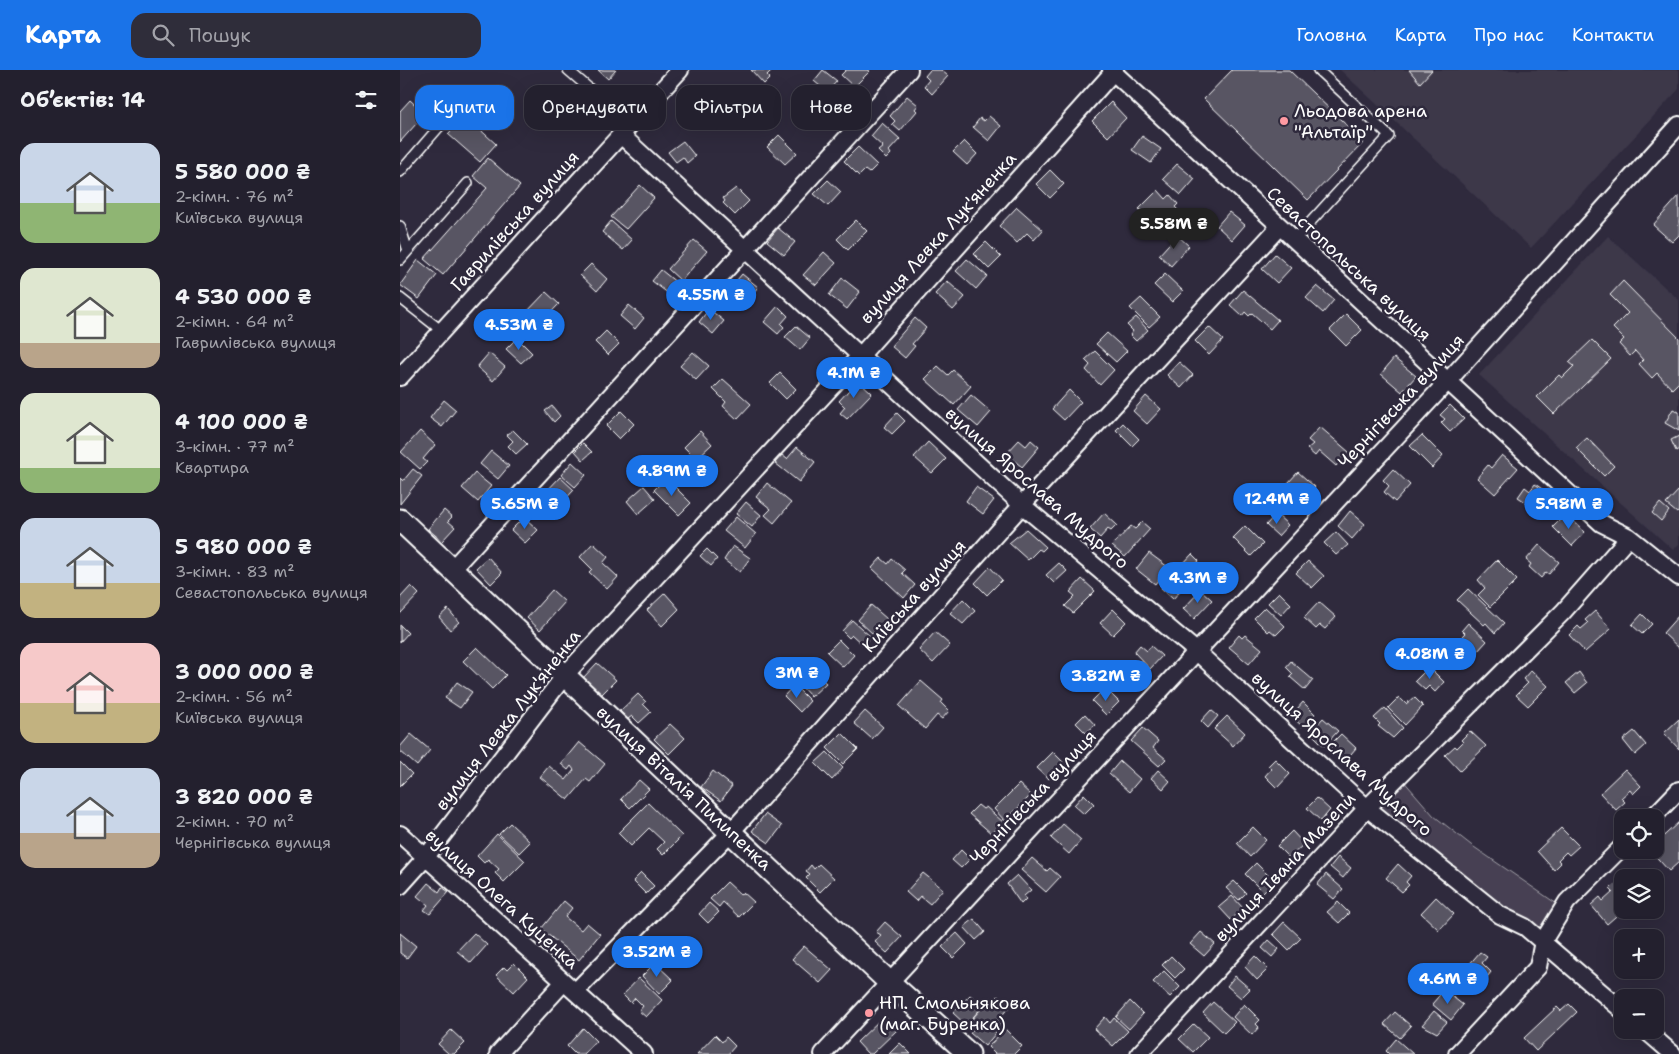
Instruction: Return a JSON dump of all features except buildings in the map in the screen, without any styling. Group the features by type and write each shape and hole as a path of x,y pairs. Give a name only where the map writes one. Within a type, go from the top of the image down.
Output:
{"street":[{"name":"Гаврилівська вулиця","path":"666,85 680,70"},
{"path":"452,569 909,70"},
{"name":"Севастопольська вулиця","path":"1113,71 1601,523 1629,537 1679,578"},
{"name":"вулиця Левка Лук'яненка","path":"400,886 426,858 564,675 861,355 1113,71"},
{"name":"Чернігівська вулиця","path":"823,1054 1447,382 1679,126"},
{"name":"Гаврилівська вулиця","path":"401,373 442,331 625,130"},
{"name":"вулиця Ярослава Мудрого","path":"625,130 746,248 1022,505 1196,651 1367,808 1500,915 1525,927 1614,1003"},
{"name":"Київська вулиця","path":"498,1054 731,832 1022,505 1280,226"},
{"name":"вулиця Віталія Пилипенка","path":"400,520 889,982 969,1054"},
{"name":"вулиця Івана Мазепи","path":"1139,1054 1367,808 1564,612 1629,537"},
{"path":"1661,809 1679,790"},
{"name":"вулиця Олега Куценка","path":"400,834 644,1054"},
{"path":"1457,1054 1538,967 1543,942 1568,902 1614,855"},
{"path":"1656,1039 1673,1054"}],"lane":[{"path":"568,70 582,85"},
{"path":"1294,240 1389,136 1318,70"},
{"path":"400,172 436,130"},
{"path":"400,260 468,184"},
{"path":"400,226 408,251"},
{"path":"400,298 442,331"}],"shaded area":[{"path":"1340,70 1679,70 1679,89 1531,248"},
{"path":"1608,236 1679,300 1679,338 1623,282 1610,295 1628,313 1613,328 1624,339 1619,344 1630,356 1635,351 1643,360 1639,364 1652,378 1657,373 1672,388 1679,382 1679,412 1673,409 1665,423 1679,431 1679,436 1671,440 1676,450 1679,449 1679,490 1667,504 1677,513 1679,511 1679,544 1673,550 1479,375","holes":["1592,340 1611,359 1554,414 1562,378 1574,366 1570,361","1577,448 1614,466 1603,476","1660,503 1669,512 1661,521 1652,513"]},
{"path":"1402,779 1434,816 1471,845 1557,904 1548,917 1543,934 1503,911 1373,807"}],"place":[{"name":"Льодова арена \"Альтаїр\"","path":"1284,121"},
{"name":"НП. Смольнякова (маг. Буренка)","path":"869,1013"}]}
